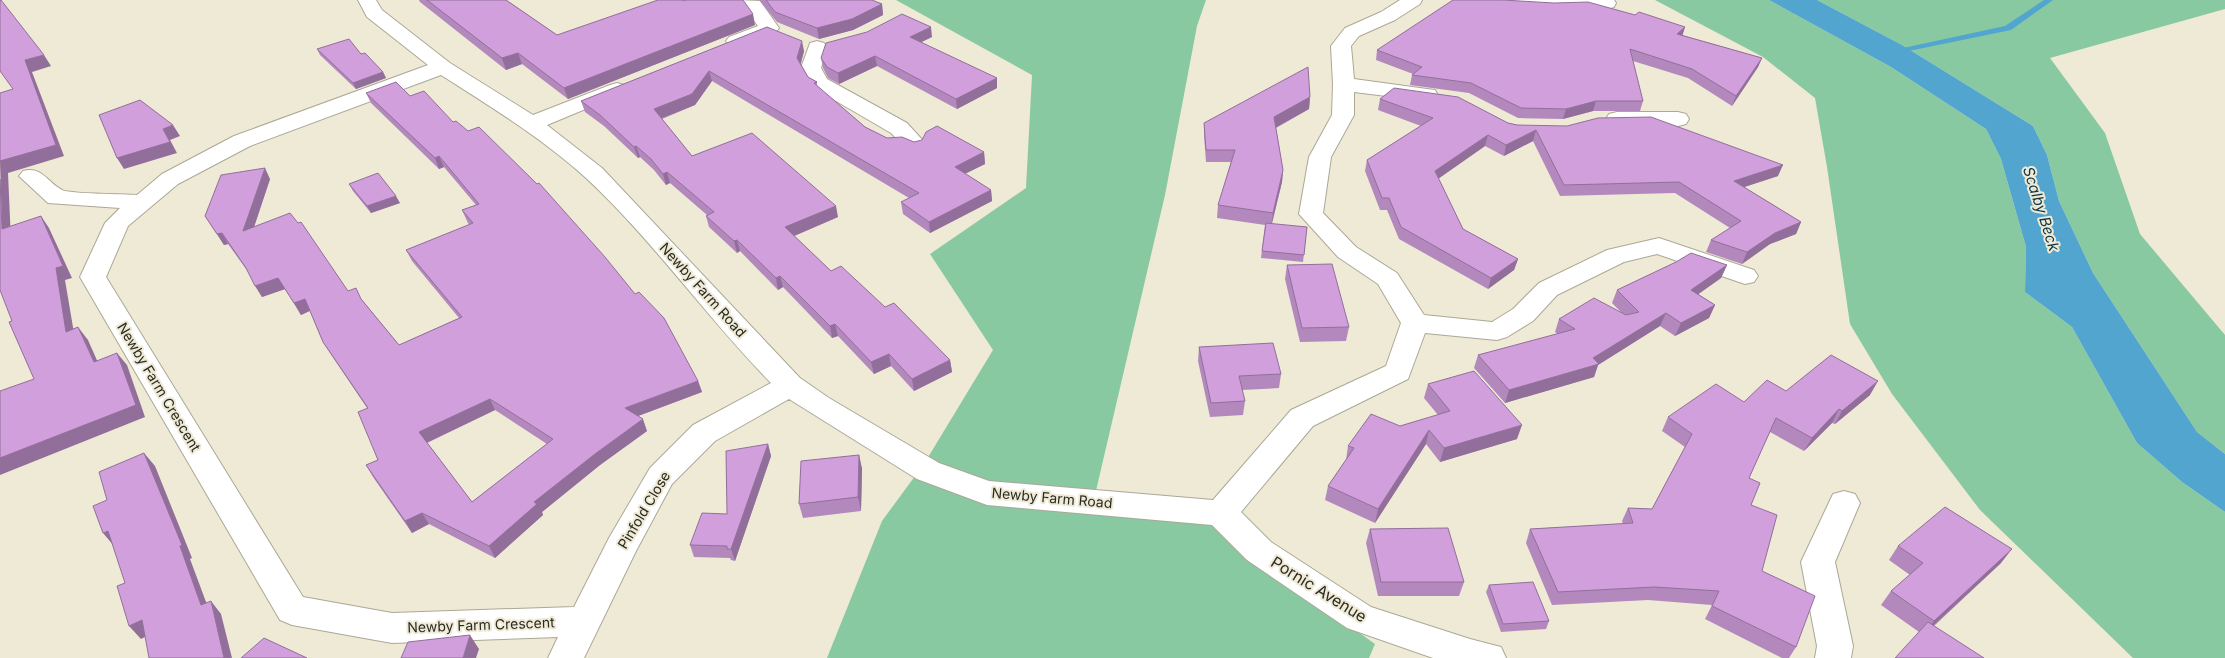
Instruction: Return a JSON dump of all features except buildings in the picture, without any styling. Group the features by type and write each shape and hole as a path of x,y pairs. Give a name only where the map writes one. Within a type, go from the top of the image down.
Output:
{"street":[{"name":"Newby Farm Road","path":"367,0 374,13 443,67 531,123 600,180 647,228 763,358 790,385 818,405 928,471 987,493 1221,513"},
{"path":"745,0 801,39 818,83 899,128 915,144"},
{"path":"1221,513 1302,418 1398,372 1414,323 1388,279 1347,252 1311,214 1320,156 1343,115 1344,84 1341,46 1352,32 1388,16 1413,0"},
{"path":"1479,0 1552,5 1607,2"},
{"path":"714,50 801,39"},
{"name":"Newby Farm Crescent","path":"443,67 242,141 170,179 117,223 93,277 292,610 392,628 583,621"},
{"path":"531,123 632,83"},
{"path":"1344,84 1451,99"},
{"path":"899,128 920,118"},
{"path":"1601,120 1678,119"},
{"path":"31,176 57,198 142,202"},
{"path":"1414,323 1497,330 1523,315 1548,289 1616,256 1659,246 1745,276"},
{"name":"Pinfold Close","path":"566,658 621,548 661,476 704,433 790,385"},
{"path":"1832,658 1835,646 1818,562 1844,503"},
{"name":"Pornic Avenue","path":"1221,513 1259,551 1359,618 1470,655 1488,658"}],"green space":[{"path":"896,0 1206,0 1197,26 1165,195 1095,495 994,485 927,459 993,350 930,254 1026,188 1032,75"},
{"path":"1655,0 1769,0 1891,67 1986,129 2001,159 2026,247 2025,292 2072,327 2137,443 2182,482 2225,512 2225,658 2133,658 1980,510 1892,394 1850,324 1815,98 1763,57"},
{"path":"1817,0 2225,0 2225,9 2050,58 2105,133 2140,234 2225,335 2225,454 2197,432 2093,273 2059,201 2047,155 2033,126 1902,45"},
{"path":"918,472 1216,519 1252,556 1375,644 1369,658 827,658 882,521"}],"water":[{"name":"Scalby Beck","path":"1769,0 1817,0 1902,45 2033,126 2047,155 2059,201 2093,273 2197,432 2225,454 2225,512 2182,482 2137,443 2072,327 2025,292 2026,247 2001,159 1986,129 1891,67"}],"waterway":[{"path":"1894,52 2008,28 2049,0"}]}
